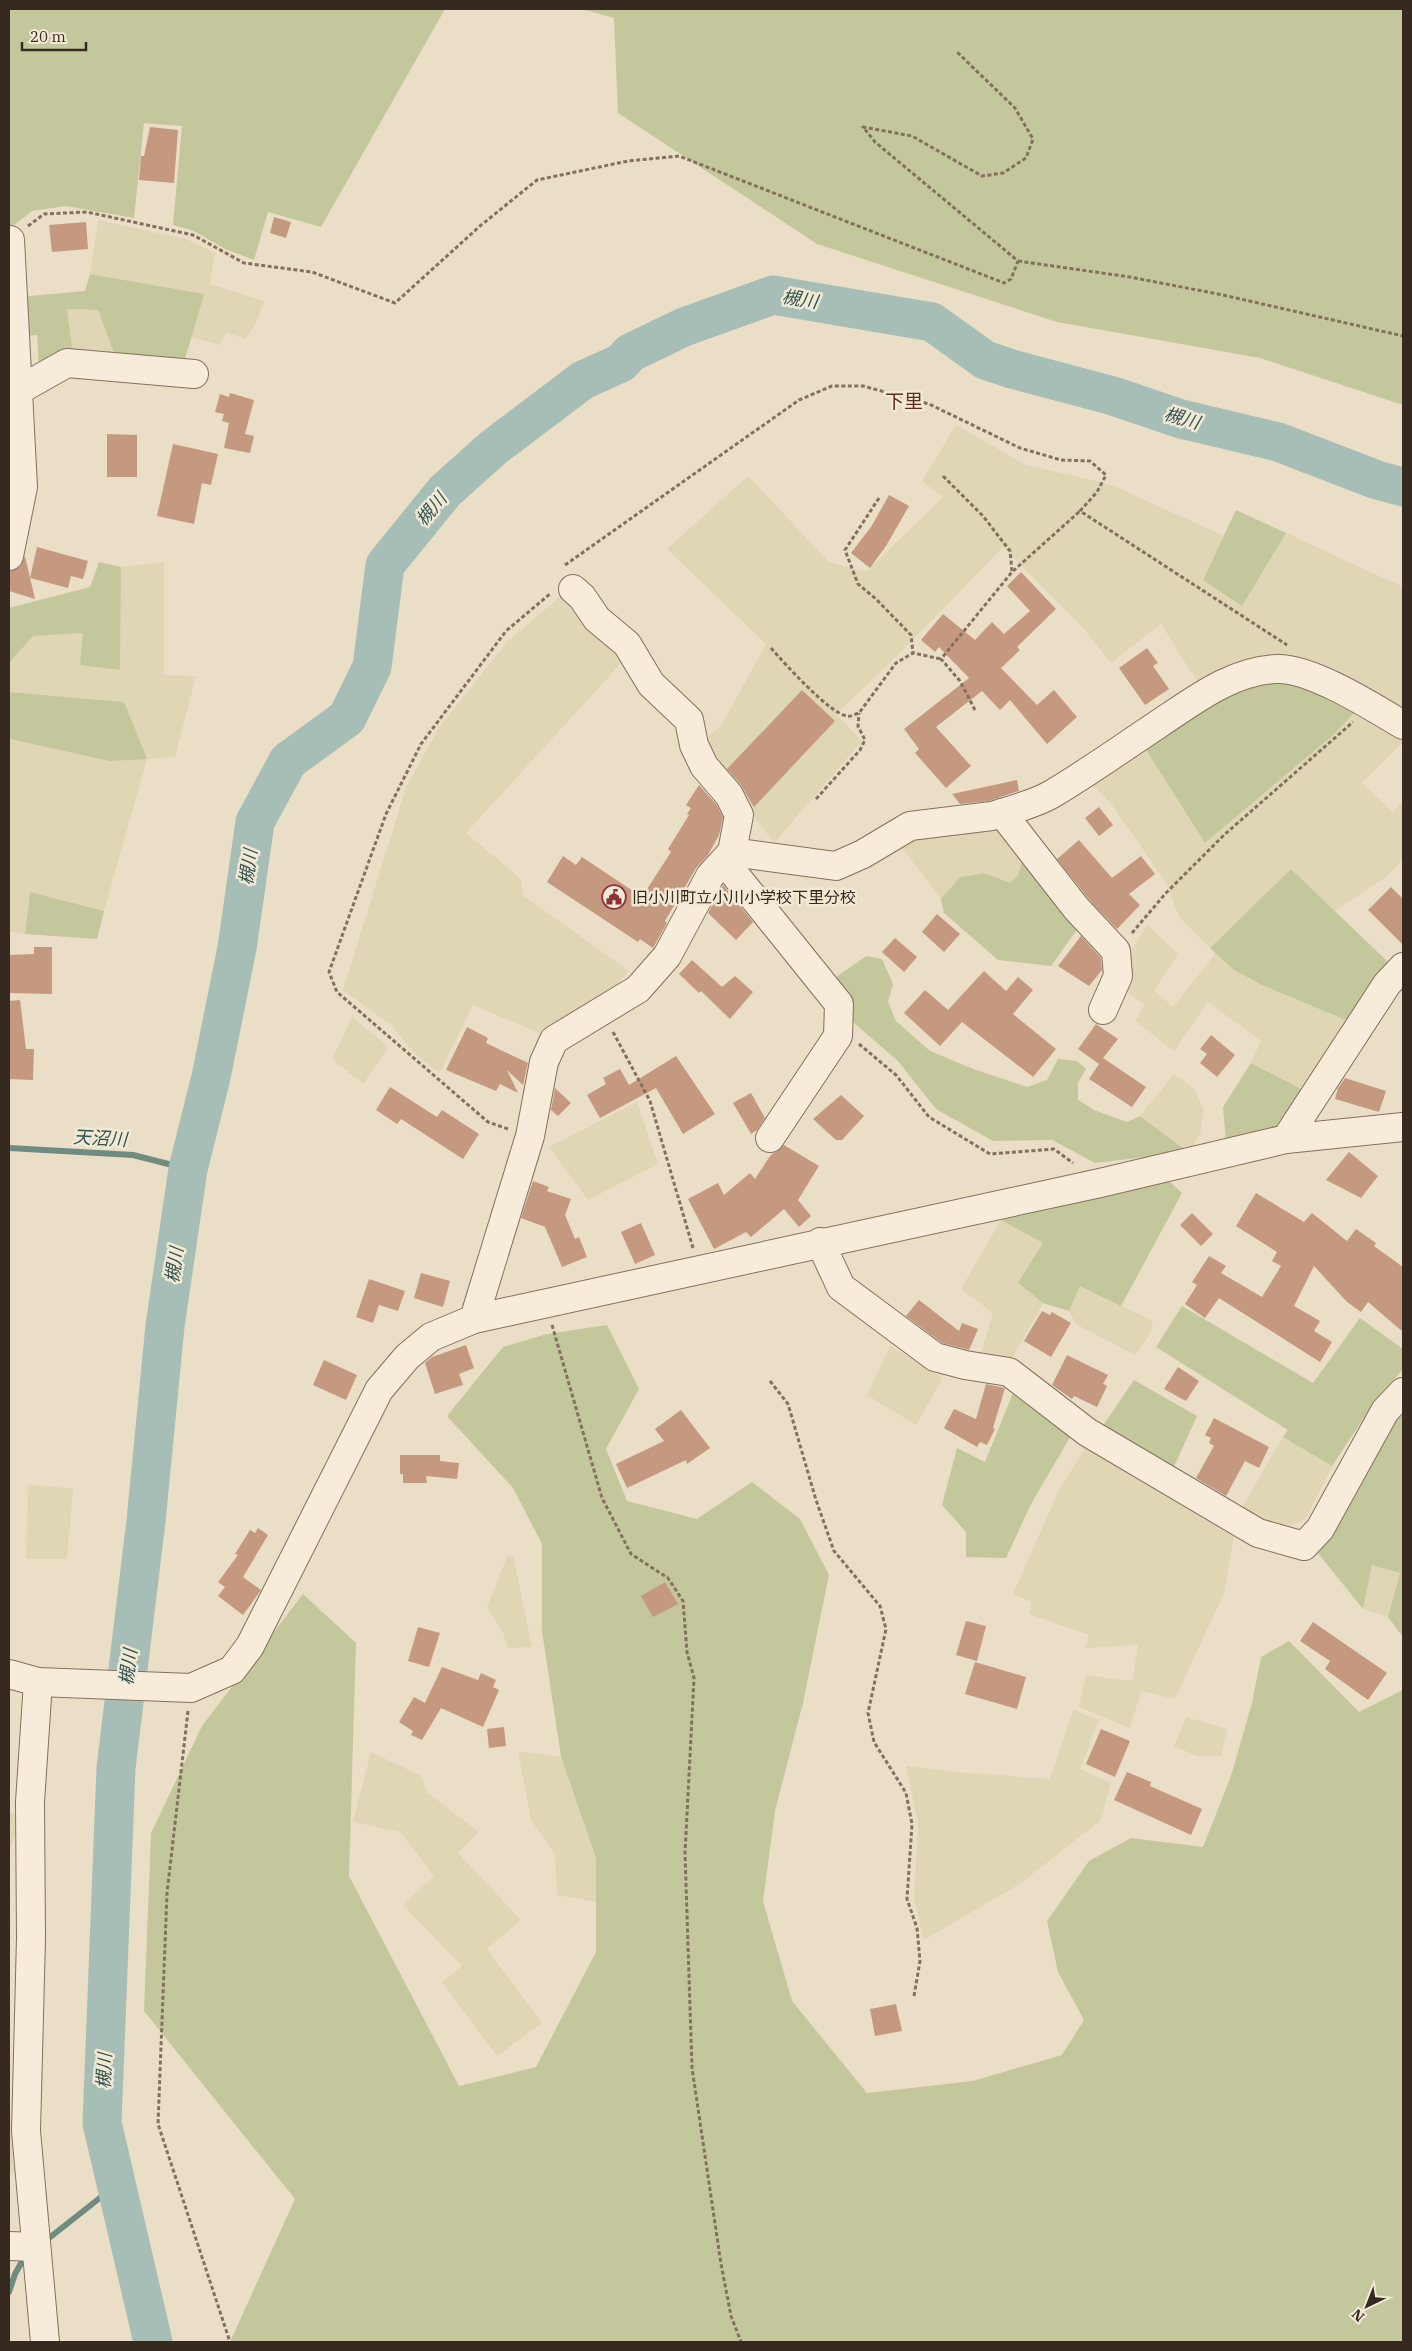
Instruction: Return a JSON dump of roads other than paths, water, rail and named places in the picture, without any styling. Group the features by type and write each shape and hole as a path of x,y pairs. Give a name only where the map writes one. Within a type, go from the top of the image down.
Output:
{"street":[{"path":"9,556 23,487 10,240"},
{"path":"19,390 67,363 194,374"},
{"path":"474,1319 530,1136 544,1062 554,1040 638,989 667,956 710,876 728,857 739,815 729,794 704,766 694,745 689,720 651,684 627,644 597,619 582,597 565,588"},
{"path":"728,857 836,866 863,854 910,826 992,816 1002,813 1051,795 1197,698 1235,678 1276,669 1307,674 1369,705 1403,725"},
{"path":"1002,813 1076,908 1116,951 1118,976 1103,1010"},
{"path":"728,857 840,1004 838,1036 770,1138"},
{"path":"1286,1139 1387,984 1403,967"},
{"path":"9,1674 44,1682 187,1688 232,1670 250,1646 379,1390 407,1357 431,1337 474,1319 820,1242 1100,1183 1286,1139 1403,1127"},
{"path":"820,1242 841,1287 935,1357 965,1365 1009,1372 1088,1432 1258,1533 1304,1546 1320,1529 1385,1411 1403,1392"},
{"path":"44,1682 30,1802 31,1938 26,2130 45,2342"},
{"path":"9,2246 36,2247"}],"waterway":[{"name":"槻川","path":"153,2342 102,2123 116,1768 146,1521 165,1326 188,1169 211,1077 237,948 255,822 288,761 347,718 372,667 385,565 445,491 493,448 583,380 621,363 630,353 684,327 773,295 932,322 985,360 1113,396 1181,419 1278,442 1377,480 1403,487"},
{"name":"天沼川","path":"9,1148 133,1155 188,1169"},
{"path":"44,2242 115,2186"},
{"path":"9,2292 15,2274 24,2258"}],"place":[{"name":"旧小川町立小川小学校下里分校","path":"614,897"}],"district":[{"name":"下里","path":"904,401"}]}
